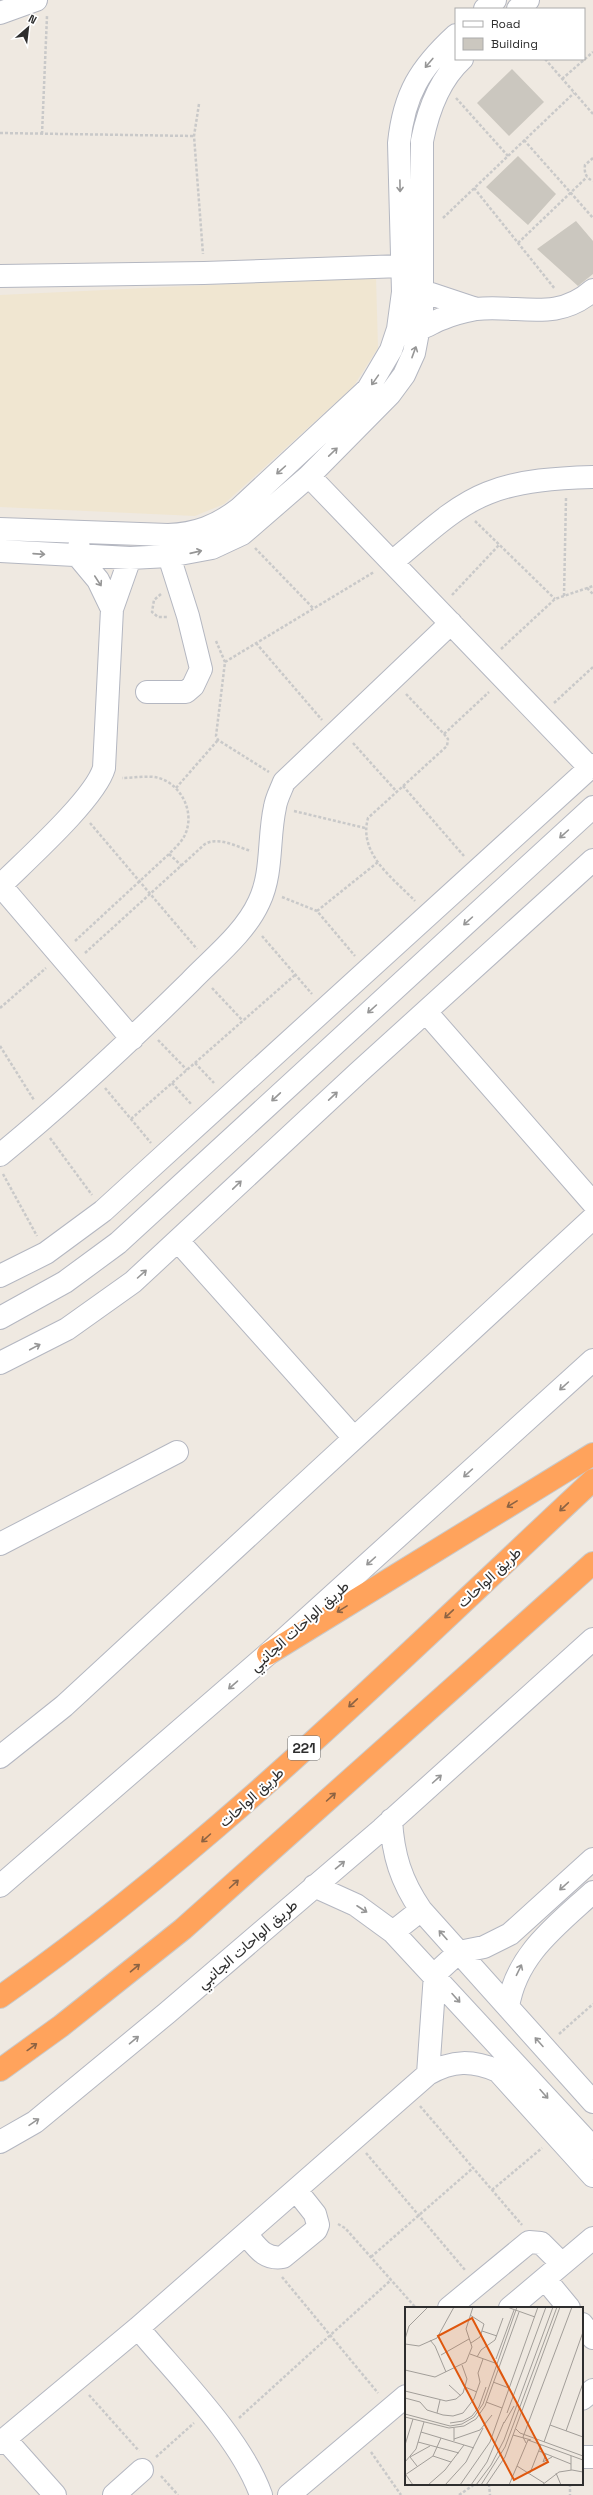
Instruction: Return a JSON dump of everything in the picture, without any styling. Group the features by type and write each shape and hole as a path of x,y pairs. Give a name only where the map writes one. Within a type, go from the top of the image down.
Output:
{"highway":[{"path":"268,1654 593,1454"},
{"name":"طريق الواحات","path":"0,1997 99,1926 201,1842 593,1480"},
{"path":"0,2070 79,2012 183,1929 593,1563"}],"street":[{"path":"486,8 494,0"},
{"path":"519,8 528,0"},
{"path":"0,13 42,4"},
{"path":"0,551 130,558 169,556 212,548 242,534 309,476 390,394 404,375 414,353 420,330 413,292 402,266 399,143 401,122 415,82 427,64 455,36"},
{"path":"0,529 187,534 206,529 224,521 368,389 388,357 413,292 422,237 422,141 426,119 443,83 461,60"},
{"path":"0,276 204,273 402,266"},
{"path":"413,292 476,309 555,310 570,306 593,290"},
{"path":"398,329 420,330 443,318 476,309"},
{"path":"0,1276 46,1253 103,1211 592,766 540,716 309,476"},
{"path":"392,562 460,507 488,493 566,478 593,477"},
{"path":"79,532 78,556 98,580 112,609"},
{"path":"147,692 186,692 193,686 201,669 188,616 169,556"},
{"path":"130,558 112,609 109,696 104,768 101,778 77,808 0,886 65,961 138,1033"},
{"path":"0,1155 42,1120 138,1033 203,968 248,920 259,902 264,889 275,806 284,782 392,678 444,616"},
{"path":"0,1318 66,1282 113,1247 593,807"},
{"path":"0,1363 32,1348 101,1307 133,1282 593,860"},
{"path":"426,1012 593,1203"},
{"path":"319,1014 334,1044"},
{"path":"0,1757 64,1706 593,1218"},
{"path":"178,1241 354,1438"},
{"name":"طريق الواحات الجانبي","path":"0,1886 268,1654 593,1360"},
{"path":"0,1544 177,1452"},
{"name":"طريق الواحات الجانبي","path":"0,2142 35,2122 167,2013 391,1820 593,1639"},
{"path":"391,1820 394,1852 401,1876 421,1910 593,2102"},
{"path":"428,2074 434,1974 459,1952 484,1947 510,1934 593,1860"},
{"path":"314,1886 356,1905 393,1932 434,1974 593,2148"},
{"path":"508,2007 514,1983 532,1950 593,1892"},
{"path":"393,1932 421,1910"},
{"path":"55,2495 2,2441 138,2328 428,2074 443,2065 462,2062 481,2064 498,2071 593,2176"},
{"path":"246,2234 264,2255 283,2256 316,2230 318,2225 315,2214 296,2190"},
{"path":"511,2307 593,2238"},
{"path":"450,2307 529,2242 535,2241 542,2243 562,2264"},
{"path":"545,2278 568,2307"},
{"path":"583,2325 593,2338"},
{"path":"138,2328 224,2431 250,2470 261,2495"},
{"path":"583,2398 593,2390"},
{"path":"289,2495 398,2402"},
{"path":"583,2458 593,2457"},
{"path":"114,2495 146,2467"}],"path":[{"path":"42,4 42,134"},
{"path":"585,59 593,52"},
{"path":"546,60 593,114"},
{"path":"562,79 584,60"},
{"path":"443,83 508,156"},
{"path":"422,237 574,93"},
{"path":"199,104 194,136 204,273"},
{"path":"0,133 194,136"},
{"path":"524,140 593,218"},
{"path":"593,158 585,166 587,177 593,181"},
{"path":"518,243 587,177"},
{"path":"474,188 570,306"},
{"path":"564,596 566,478"},
{"path":"460,507 555,599"},
{"path":"242,534 313,608"},
{"path":"444,616 499,545"},
{"path":"225,662 392,562"},
{"path":"488,661 555,599 593,586"},
{"path":"587,588 593,594"},
{"path":"213,634 225,662 215,731 218,740 284,782"},
{"path":"256,643 337,731 397,792"},
{"path":"540,716 593,666"},
{"path":"444,734 504,677"},
{"path":"392,678 448,739 446,746 368,818 365,828 368,846 378,862 428,915"},
{"path":"176,788 218,740"},
{"path":"65,961 139,881 170,854 179,844 187,830 189,815 185,800 176,788 159,778 101,778"},
{"path":"403,786 477,870"},
{"path":"275,806 365,828"},
{"path":"77,808 151,895 243,1021"},
{"path":"0,1008 65,961 151,895 211,841 218,840 269,857"},
{"path":"170,854 182,866"},
{"path":"317,911 378,862"},
{"path":"264,889 317,911 367,970"},
{"path":"248,920 295,975 319,1014"},
{"path":"131,1119 295,975"},
{"path":"138,1033 187,1070"},
{"path":"0,1046 42,1120 103,1211"},
{"path":"195,1063 227,1098"},
{"path":"94,1074 163,1157"},
{"path":"172,1083 205,1118"},
{"path":"0,1168 46,1253"},
{"path":"544,2047 593,2004"},
{"path":"408,2092 535,2241"},
{"path":"492,2190 557,2135"},
{"path":"354,2139 478,2284"},
{"path":"371,2258 473,2168"},
{"path":"315,2214 345,2228 415,2307"},
{"path":"264,2255 330,2335 398,2402"},
{"path":"224,2431 391,2280"},
{"path":"75,2380 146,2467 178,2495"},
{"path":"146,2467 207,2411"},
{"path":"359,2436 401,2495"},
{"path":"458,2495 473,2485"},
{"path":"489,2485 490,2495"}],"shaded area":[{"path":"376,277 378,348 353,387 224,504 195,516 0,507 0,295"}],"building":[{"path":"512,69 544,102 509,136 477,103"},
{"path":"518,156 556,194 528,225 486,187"},
{"path":"576,221 593,241 593,274 578,286 537,249"}]}
